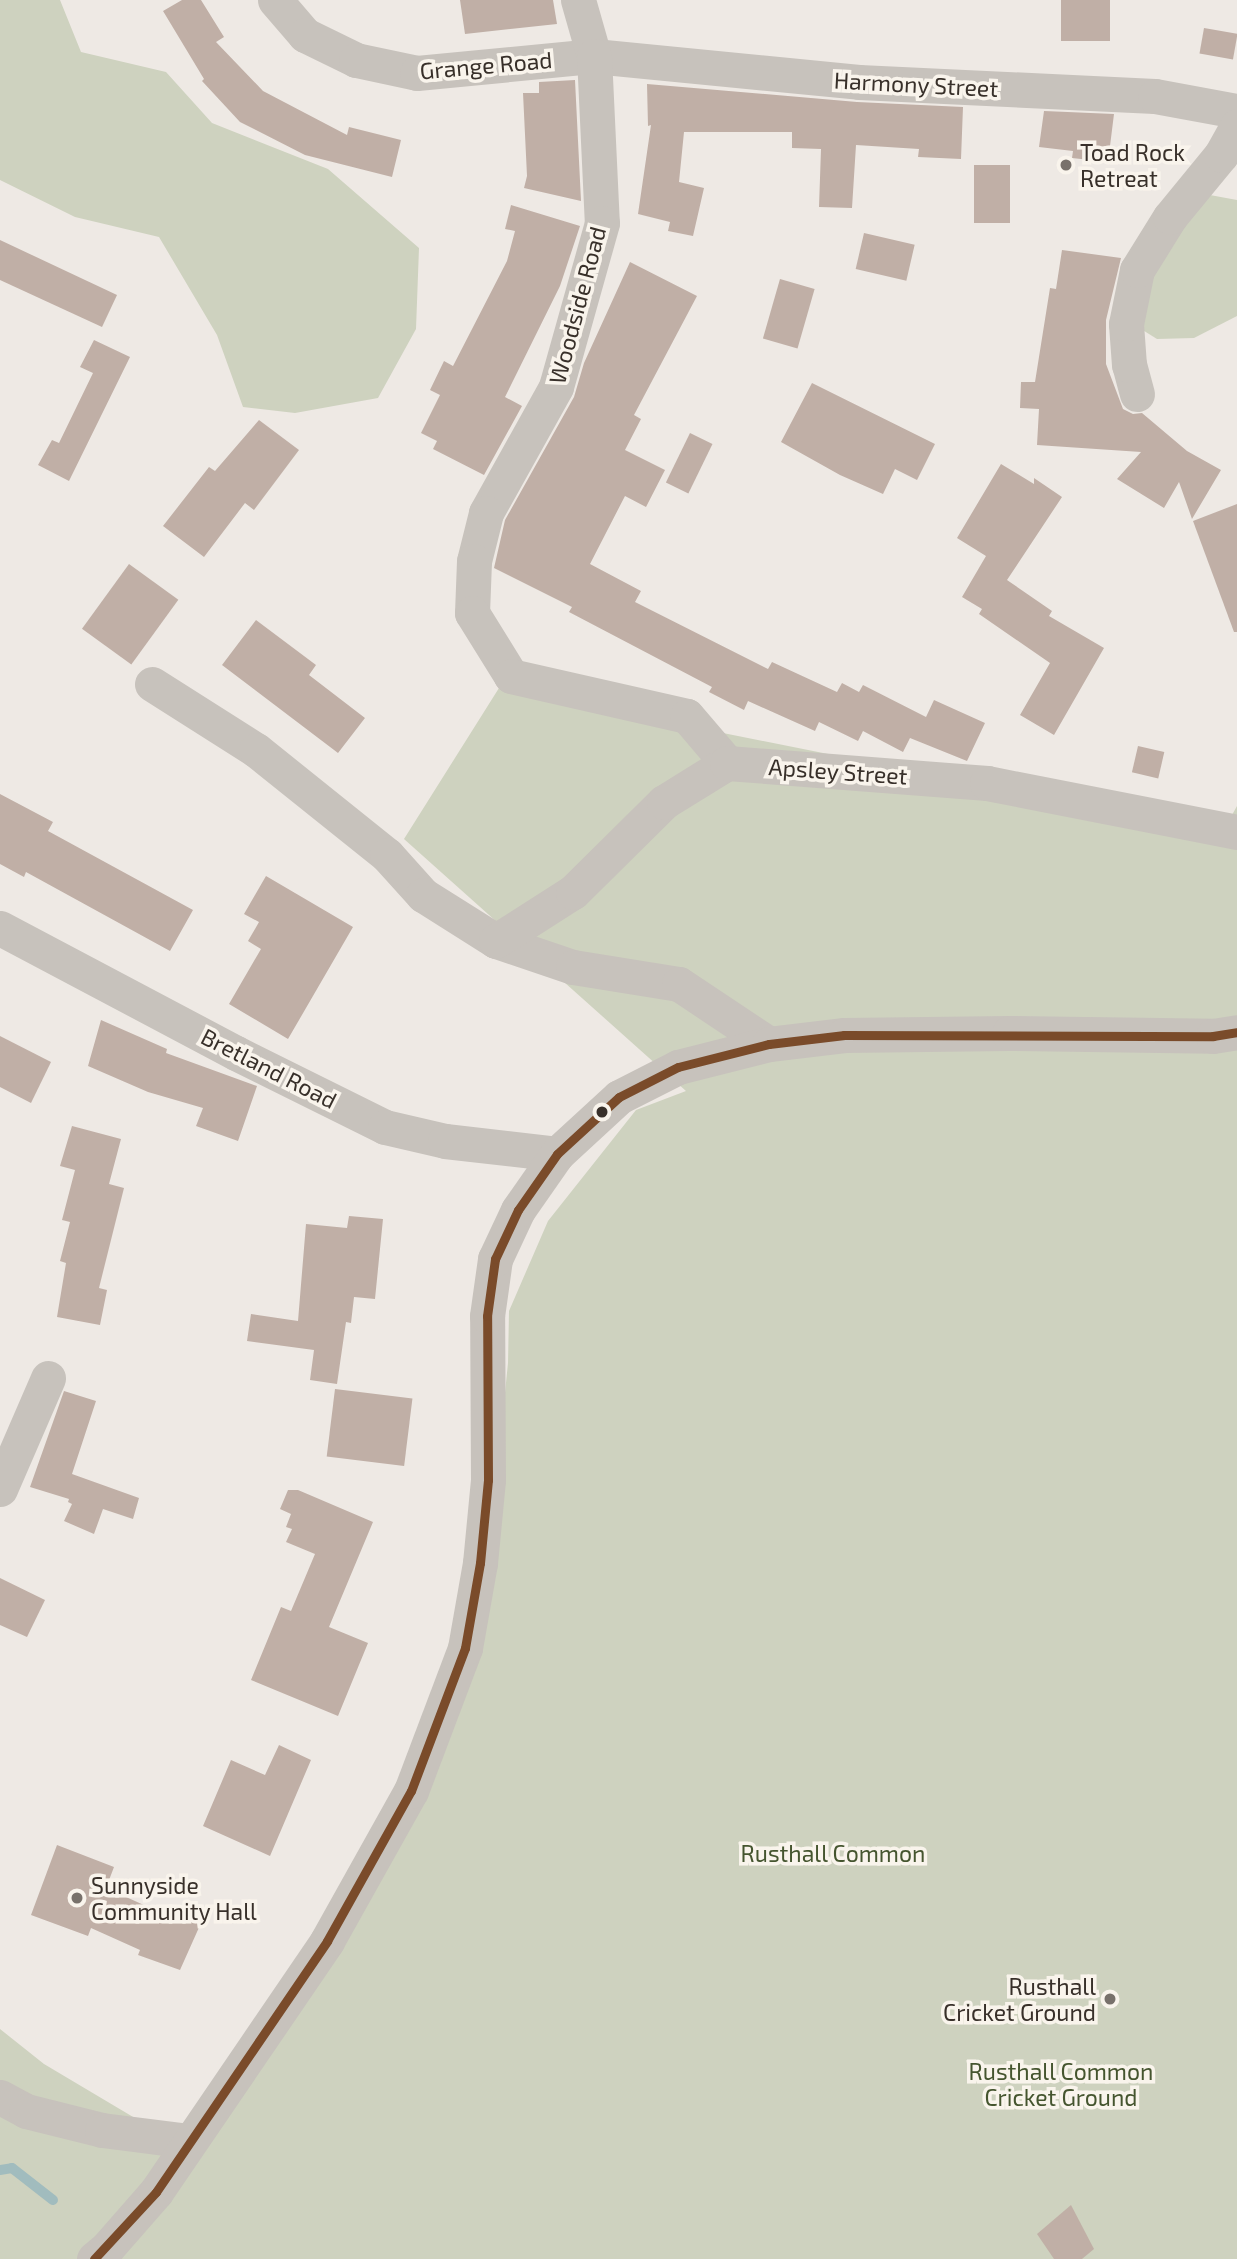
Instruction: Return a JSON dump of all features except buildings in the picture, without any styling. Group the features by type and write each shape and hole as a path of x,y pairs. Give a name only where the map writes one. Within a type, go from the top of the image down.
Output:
{"street":[{"name":"Grange Road","path":"275,0 305,35 356,60 417,73 594,56"},
{"name":"Woodside Road","path":"578,0 594,56 602,223 556,387 486,513 474,561 472,613 511,676 687,716 727,763"},
{"name":"Harmony Street","path":"594,56 859,82 1155,96 1237,111"},
{"path":"1136,394 1129,365 1126,324 1137,270 1170,217 1222,155 1237,126"},
{"path":"152,684 256,750 387,855 423,895 496,941 573,967 679,984 769,1044"},
{"name":"Apsley Street","path":"727,763 988,783 1237,832"},
{"path":"496,941 573,892 664,802 727,763"},
{"name":"Bretland Road","path":"0,928 236,1053 385,1127 445,1141 557,1154"},
{"path":"94,2259 156,2192 188,2141 327,1941 411,1791 465,1647 480,1563 488,1480 487,1316 495,1259 518,1210 557,1154 619,1097 678,1067 769,1044 844,1035 1009,1033 1213,1036 1237,1032"},
{"path":"0,1489 48,1378"},
{"path":"0,2097 26,2110 102,2130 188,2141"}],"green space":[{"path":"0,0 60,0 81,52 166,72 212,123 328,169 419,248 416,329 378,398 295,413 243,407 217,335 159,237 75,217 0,180"},
{"path":"1199,193 1237,200 1237,316 1194,338 1157,339 1141,329 1140,270"},
{"name":"Rusthall Common","path":"499,688 1222,833 1237,806 1237,2259 0,2259 0,2029 44,2064 155,2130 197,2146 479,1650 508,1363 509,1311 548,1221 636,1110 686,1091 404,839"}],"waterway":[{"path":"0,2170 12,2168 53,2200"}],"transit line":[{"path":"94,2259 156,2192 327,1941 411,1791 465,1648 480,1563 488,1480 487,1316 495,1259 518,1210 557,1154 619,1097 678,1067 769,1044 844,1035 1213,1036 1237,1032"}],"place":[{"name":"Toad Rock Retreat","path":"1066,165"},
{"name":"Sunnyside Community Hall","path":"77,1898"},
{"name":"Rusthall Cricket Ground","path":"1110,1999"}],"park label":[{"name":"Rusthall Common Cricket Ground","path":"1061,2084"}]}
